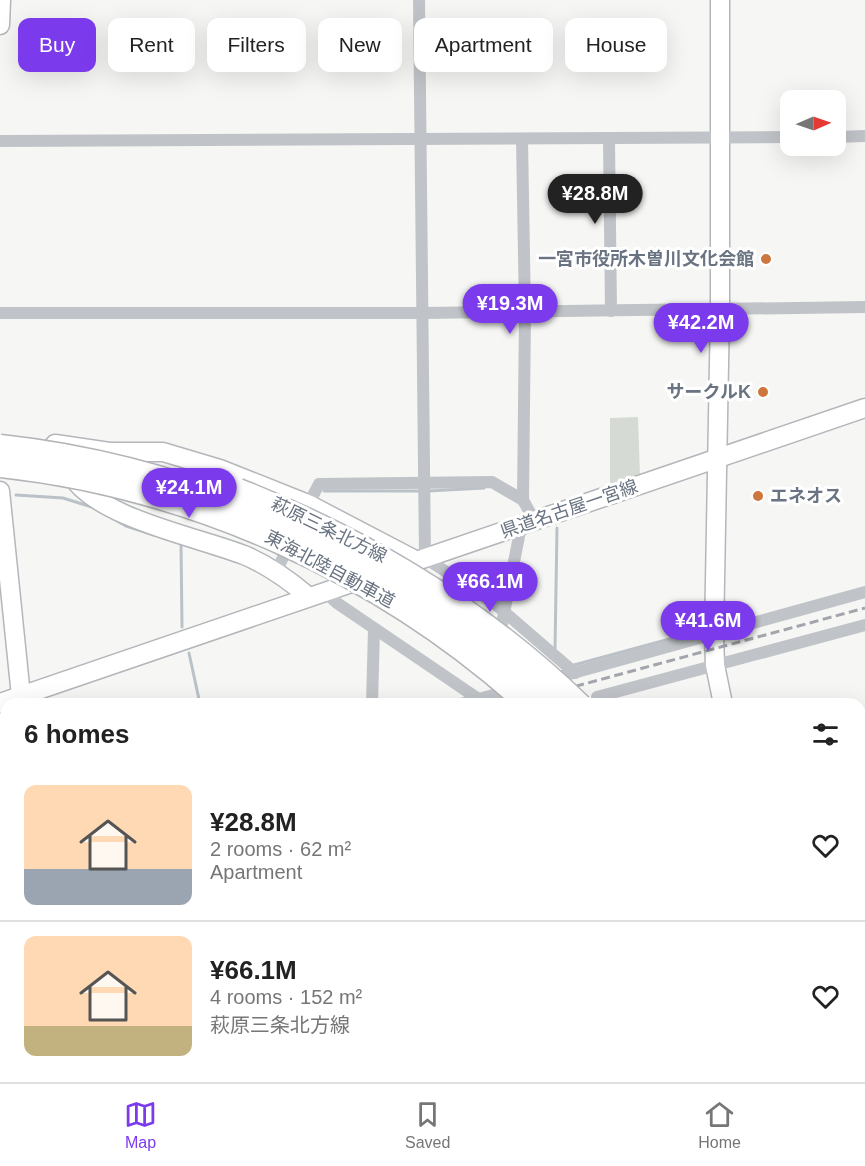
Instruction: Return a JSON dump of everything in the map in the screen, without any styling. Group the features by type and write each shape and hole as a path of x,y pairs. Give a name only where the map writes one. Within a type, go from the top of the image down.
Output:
{"highway":[{"name":"東海北陸自動車道","path":"0,448 72,458 167,481 224,500 307,534 361,561 441,611 521,671 550,698"},
{"name":"東海北陸自動車道","path":"0,465 73,476 162,498 256,531 301,551 380,593 430,626 472,656 522,698"}],"main road":[{"path":"0,26 2,0"},
{"path":"720,0 720,309 714,635 715,665 722,698"},
{"name":"県道名古屋一宮線","path":"27,698 317,594 865,408"},
{"name":"萩原三条北方線","path":"0,438 113,452 164,462 239,488 309,517 368,546 431,584 590,698"},
{"name":"萩原三条北方線","path":"0,448 36,441"},
{"path":"58,444 75,482 117,510 238,553 317,594"},
{"path":"113,452 173,453 252,480 308,504 421,560"},
{"path":"0,491 21,698"}],"street":[{"path":"419,0 419,140 424,313 421,560 473,587 575,673"},
{"path":"846,137 865,136"},
{"path":"0,141 780,137"},
{"path":"482,698 527,523 523,500 525,312 522,139"},
{"path":"609,139 611,311"},
{"path":"0,313 424,313 865,307"},
{"path":"276,572 319,484 492,482 523,500"},
{"path":"486,698 575,673 609,658 657,644 714,635 865,592"},
{"path":"317,594 480,698"},
{"path":"604,698 715,665 865,625"},
{"path":"372,698 374,629"}],"shaded area":[{"path":"638,417 640,476 610,484 610,418"}],"waterway":[{"path":"428,491 484,488"},
{"path":"324,491 419,491"},
{"path":"16,495 63,498 95,508"},
{"path":"105,514 126,526 154,535"},
{"path":"555,649 557,528"},
{"path":"181,544 182,627"},
{"path":"207,552 235,561"},
{"path":"574,665 699,631"},
{"path":"189,653 199,698"}],"railway":[{"path":"532,698 865,608"}],"place":[{"name":"一宮市役所木曽川文化会館","path":"766,259"},
{"name":"サークルK","path":"763,392"},
{"name":"エネオス","path":"758,496"}]}
